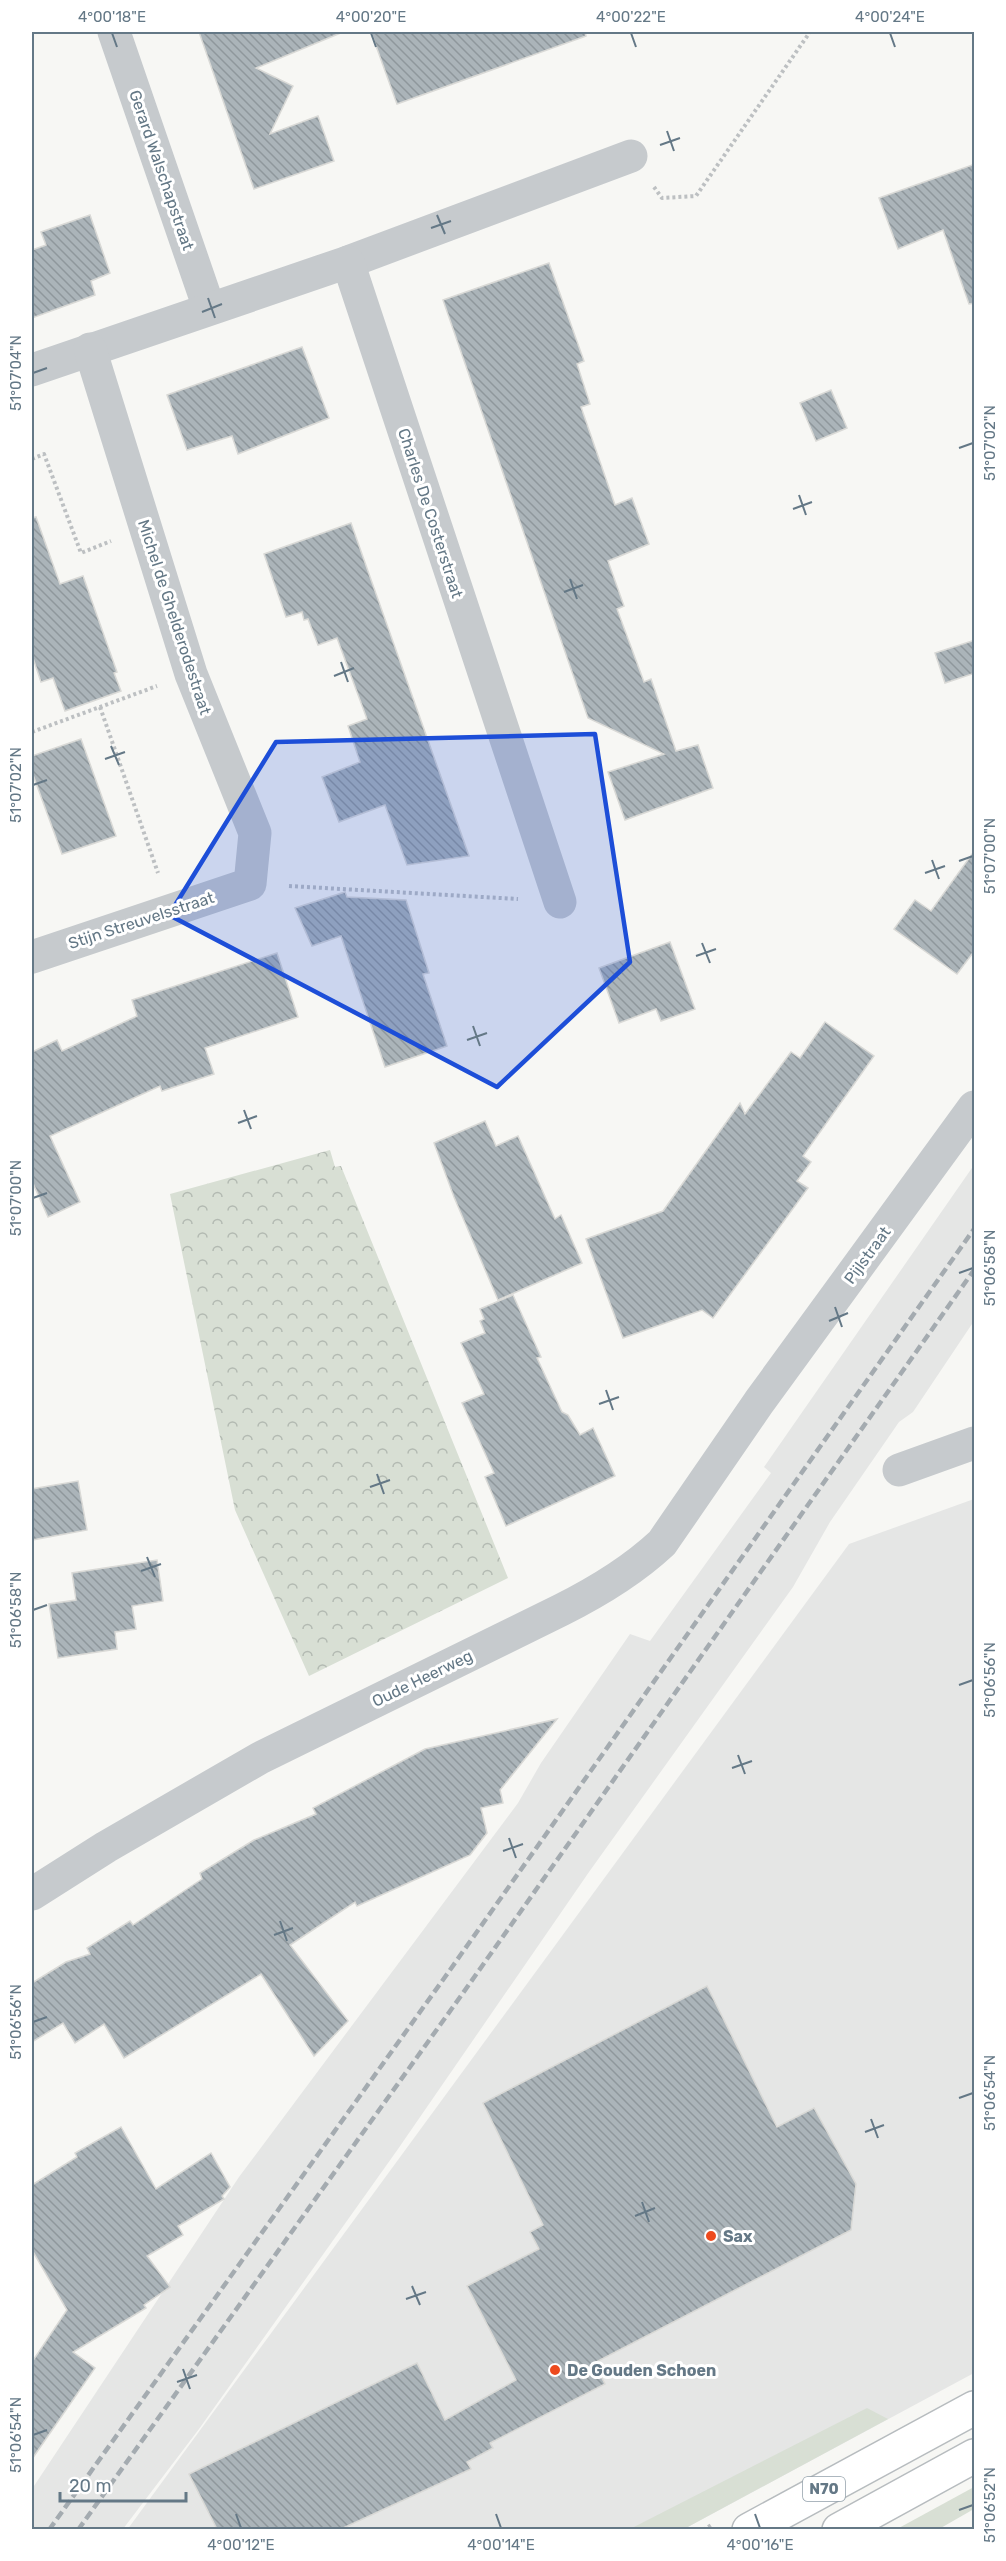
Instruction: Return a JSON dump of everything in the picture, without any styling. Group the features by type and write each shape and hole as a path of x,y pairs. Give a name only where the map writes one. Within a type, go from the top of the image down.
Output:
{"main road":[{"name":"N70","path":"749,2529 975,2408"},
{"name":"N70","path":"839,2529 975,2456"}],"street":[{"name":"Gerard Walschapstraat","path":"114,32 209,308"},
{"path":"32,370 348,262 631,156"},
{"name":"Charles De Costerstraat","path":"348,262 561,902"},
{"name":"Michel de Ghelderodestraat","path":"90,349 191,674 255,833 250,884"},
{"name":"Stijn Streuvelsstraat","path":"32,957 250,884"},
{"name":"Pijlstraat","path":"759,1402 975,1107"},
{"name":"Oude Heerweg","path":"32,1894 106,1847 260,1758 579,1601 644,1559 662,1542 759,1402"},
{"path":"899,1470 975,1443"}],"path":[{"path":"631,156 662,198 696,196 810,32"},
{"path":"32,459 44,454 81,553 145,526"},
{"path":"32,732 191,674"},
{"path":"100,707 159,877 169,874"},
{"path":"250,884 561,902"}],"highlighted area":[{"path":"595,734 630,962 497,1087 169,915 276,742"}],"shaded area":[{"path":"974,1165 974,1321 913,1412 899,1422 830,1522 793,1587 589,1872 398,2149 199,2429 123,2529 32,2530 32,2489 239,2177 518,1803 541,1763 630,1634 650,1641 771,1473 764,1467"},
{"path":"974,1499 974,2373 684,2529 127,2530 849,1544"}],"green space":[{"path":"330,1150 335,1167 341,1166 508,1578 309,1676 235,1510 170,1194"},
{"path":"867,2408 888,2419 684,2529 630,2529"},
{"path":"974,2487 974,2509 939,2529 897,2529"}],"building":[{"path":"199,32 343,32 256,68 293,86 270,134 318,116 334,161 254,189"},
{"path":"371,32 585,32 586,36 397,104"},
{"path":"975,164 975,303 969,304 943,230 898,249 879,198"},
{"path":"90,215 110,273 91,281 95,295 32,318 32,250 46,245 41,232"},
{"path":"549,263 584,361 577,364 590,404 581,407 615,505 632,498 649,544 608,561 624,606 617,609 644,682 651,679 676,751 698,745 713,788 625,820 608,772 664,754 588,718 443,300"},
{"path":"302,347 329,418 238,454 232,436 187,450 167,395"},
{"path":"831,390 847,428 816,441 800,403"},
{"path":"36,517 60,584 83,576 117,672 114,673 121,691 65,711 53,678 41,682 32,655 32,518"},
{"path":"351,523 469,856 407,865 385,805 339,822 322,777 360,762 348,726 367,719 337,638 318,645 308,619 304,620 302,612 286,617 264,554"},
{"path":"975,640 975,673 945,683 935,653"},
{"path":"81,739 116,836 62,854 32,772 32,756"},
{"path":"975,850 975,950 957,974 894,929 915,900 931,911"},
{"path":"345,892 347,897 406,900 429,973 423,974 447,1046 385,1067 341,936 312,946 295,908"},
{"path":"670,942 695,1009 661,1021 656,1009 619,1023 599,968"},
{"path":"277,953 298,1017 205,1048 214,1074 162,1091 160,1086 50,1136 80,1202 48,1217 32,1181 32,1052 57,1040 62,1051 137,1016 132,1000"},
{"path":"825,1022 874,1056 803,1156 811,1162 797,1181 808,1188 713,1318 702,1310 623,1338 586,1239 663,1211 740,1103 745,1114 791,1052 800,1058"},
{"path":"485,1121 496,1146 518,1136 555,1219 561,1215 582,1263 498,1300 454,1197 434,1143"},
{"path":"513,1295 541,1357 537,1358 562,1412 568,1415 580,1435 593,1428 615,1476 506,1526 485,1477 494,1473 462,1403 484,1394 461,1343 485,1333 480,1321 484,1319 480,1309"},
{"path":"78,1481 87,1530 32,1540 32,1489"},
{"path":"157,1560 163,1601 132,1606 136,1629 115,1632 117,1649 58,1658 49,1604 76,1600 72,1573"},
{"path":"557,1719 500,1790 503,1803 481,1808 487,1833 470,1855 357,1906 355,1902 290,1945 348,2021 314,2056 261,1974 124,2058 104,2024 75,2043 63,2023 32,2042 32,1983 66,1962 90,1954 87,1948 130,1921 133,1925 202,1879 200,1873 254,1840 316,1814 313,1808 425,1749"},
{"path":"707,1986 777,2127 814,2108 856,2184 851,2230 594,2363 605,2384 490,2443 493,2448 467,2462 471,2469 341,2529 217,2529 189,2474 417,2363 445,2420 516,2380 467,2286 539,2249 530,2232 543,2225 483,2103"},
{"path":"121,2127 156,2189 211,2153 230,2187 222,2196 224,2199 178,2226 183,2235 147,2256 170,2287 144,2305 146,2308 73,2352 95,2368 32,2459 32,2362 67,2310 32,2250 32,2185 77,2157 75,2153"}],"railway":[{"path":"49,2530 445,1977 974,1229"},
{"path":"78,2530 463,1993 974,1270"}],"place":[{"name":"Sax","path":"711,2236"},
{"name":"De Gouden Schoen","path":"555,2370"}]}
